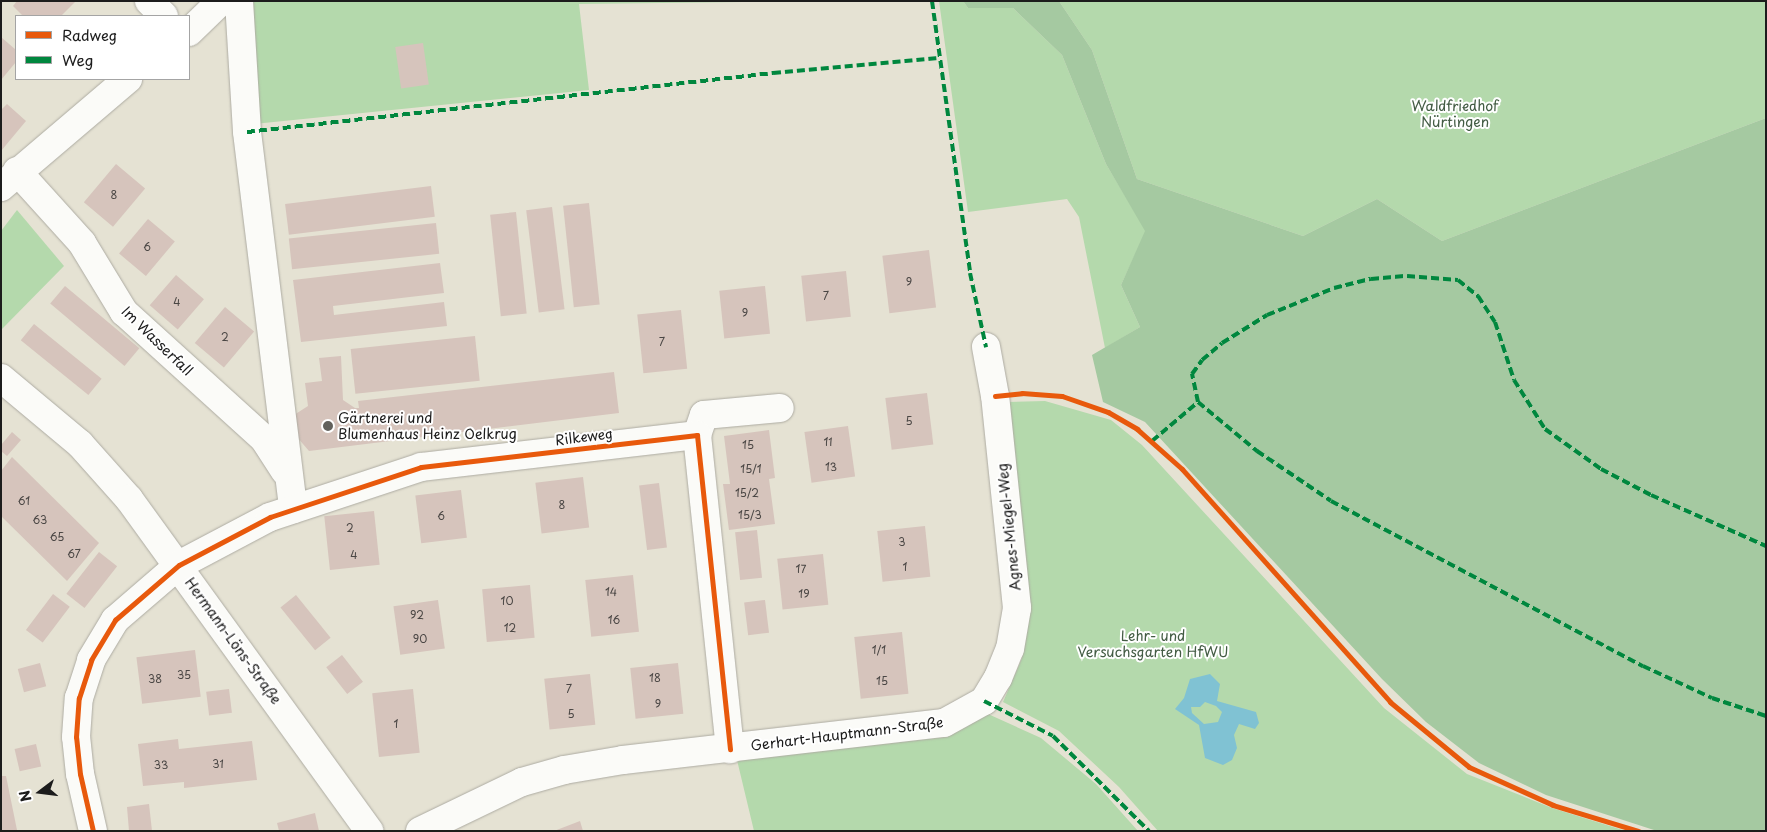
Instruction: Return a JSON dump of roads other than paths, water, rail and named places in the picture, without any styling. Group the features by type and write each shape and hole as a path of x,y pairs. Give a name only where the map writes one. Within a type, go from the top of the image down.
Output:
{"street":[{"path":"149,1 163,15"},
{"path":"190,31 221,1"},
{"path":"239,1 247,132 293,510"},
{"path":"9,179 127,80"},
{"name":"Im Wasserfall","path":"9,179 82,242 124,312 264,439 289,479"},
{"name":"Agnes-Miegel-Weg","path":"984,701 998,678 1010,649 1017,608 995,396 986,347"},
{"name":"Hermann-Löns-Straße","path":"1,378 80,444 128,499 179,565 368,831"},
{"path":"730,749 697,435 704,416 780,408"},
{"name":"Rilkeweg","path":"93,831 80,774 76,736 79,698 91,660 115,620 179,565 270,517 421,468 697,435"},
{"name":"Gerhart-Hauptmann-Straße","path":"420,831 522,782 564,770 944,723 984,701"}],"water":[{"path":"1210,674 1220,684 1217,701 1256,712 1259,723 1255,729 1239,724 1234,735 1237,748 1232,760 1223,765 1205,758 1199,725 1175,709 1184,698 1190,679","holes":["1205,702 1216,706 1222,712 1218,722 1204,724 1192,713 1191,707 1200,707"]}],"place":[{"name":"Gärtnerei und Blumenhaus Heinz Oelkrug","path":"328,426"}],"park label":[{"name":"Waldfriedhof Nürtingen","path":"1455,114"},
{"name":"Lehr- und Versuchsgarten HfWU","path":"1153,644"}]}
